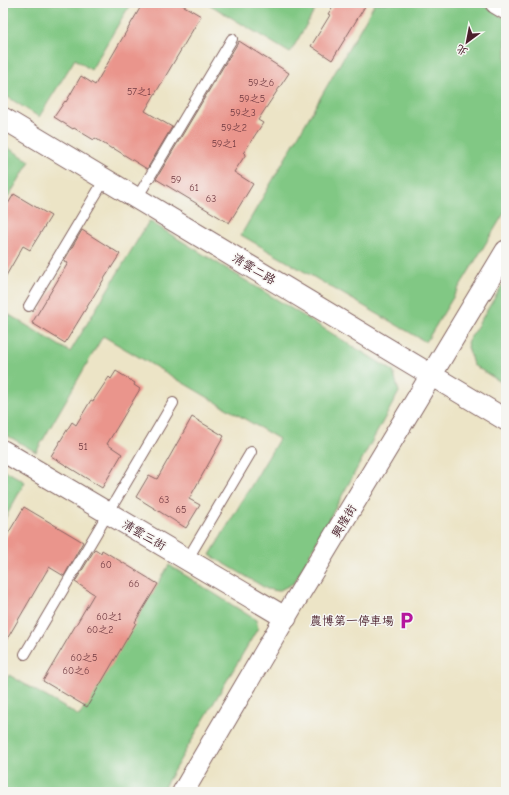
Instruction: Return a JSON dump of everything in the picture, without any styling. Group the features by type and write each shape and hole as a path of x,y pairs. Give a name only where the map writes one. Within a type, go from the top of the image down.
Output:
{"street":[{"path":"496,3 506,9"},
{"name":"清雲二路","path":"3,118 506,420"},
{"name":"興隆街","path":"183,792 506,251"},
{"name":"清雲三街","path":"3,451 286,618"}],"lane":[{"path":"137,198 232,39"},
{"path":"29,306 105,179"},
{"path":"25,654 173,403"},
{"path":"188,560 251,452"}],"green space":[{"path":"3,3 131,3 91,70 75,59 39,117 3,94"},
{"path":"207,3 319,3 290,53"},
{"path":"375,3 479,3 506,19 506,210 426,342 241,235"},
{"path":"3,145 30,161 3,206"},
{"path":"149,221 393,371 399,392 294,583 278,591 267,589 210,555 279,439 103,336 36,452 3,433 3,311 70,352"},
{"path":"506,279 506,385 473,365 467,343"},
{"path":"3,469 25,482 3,522"},
{"path":"169,565 256,620 258,628 161,792 3,792 3,685 9,675 79,716"}],"building":[{"path":"143,3 179,3 201,16 145,111 172,127 147,169 113,148 112,149 95,138 94,140 74,128 73,129 54,117 65,101 66,102 81,76 95,85"},
{"path":"335,3 367,3 332,60 311,46 330,15 328,14"},
{"path":"239,41 289,73 258,120 263,123 244,152 246,154 234,172 253,184 229,223 156,179"},
{"path":"14,194 51,216 30,250 23,246 3,281 3,212"},
{"path":"82,230 120,254 65,343 32,323 68,263 64,261"},
{"path":"116,371 135,383 134,385 140,389 107,444 122,454 102,488 51,456 72,422 76,425 91,400 93,401 109,377 111,379"},
{"path":"192,417 224,436 189,499 200,505 186,528 136,497 149,475 157,479"},
{"path":"24,507 83,542 64,576 49,567 3,646 3,542"},
{"path":"95,549 101,553 102,550 158,584 87,707 43,681 94,594 75,582"}],"place":[{"name":"農博第一停車場","path":"407,621"}]}
